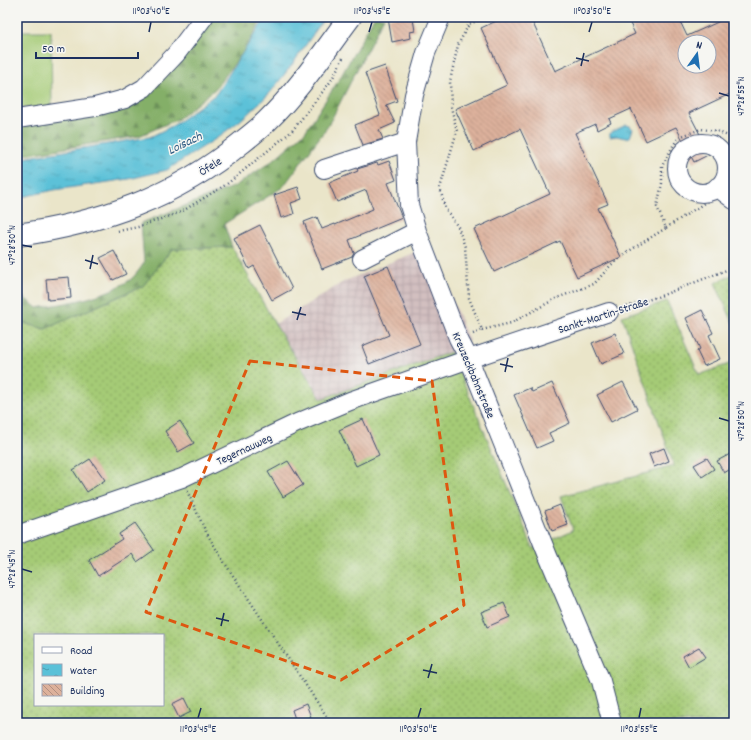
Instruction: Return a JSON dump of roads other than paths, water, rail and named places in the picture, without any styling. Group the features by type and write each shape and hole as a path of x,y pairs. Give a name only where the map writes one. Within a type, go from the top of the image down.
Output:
{"main road":[{"name":"Öfele","path":"17,235 51,230 109,216 152,198 193,177 218,161 266,122 307,76 350,17"}],"street":[{"path":"17,119 95,107 125,99 144,88 176,54 204,17"},
{"name":"Kreuzeckbahnstraße","path":"441,17 426,53 414,95 406,142 409,205 417,231 459,340 469,358 548,556 601,681 612,723"},
{"path":"324,169 406,142"},
{"path":"362,259 417,231"},
{"name":"Sankt-Martin-Straße","path":"469,358 609,312"},
{"name":"Tegernauweg","path":"17,536 182,478 297,423 350,401 469,358"}],"water":[{"name":"Loisach","path":"266,17 325,17 294,62 270,93 242,119 217,138 167,170 129,179 54,190 17,198 17,159 150,137 174,125 216,94"},
{"path":"626,125 633,129 630,137 610,137 610,133"}]}
